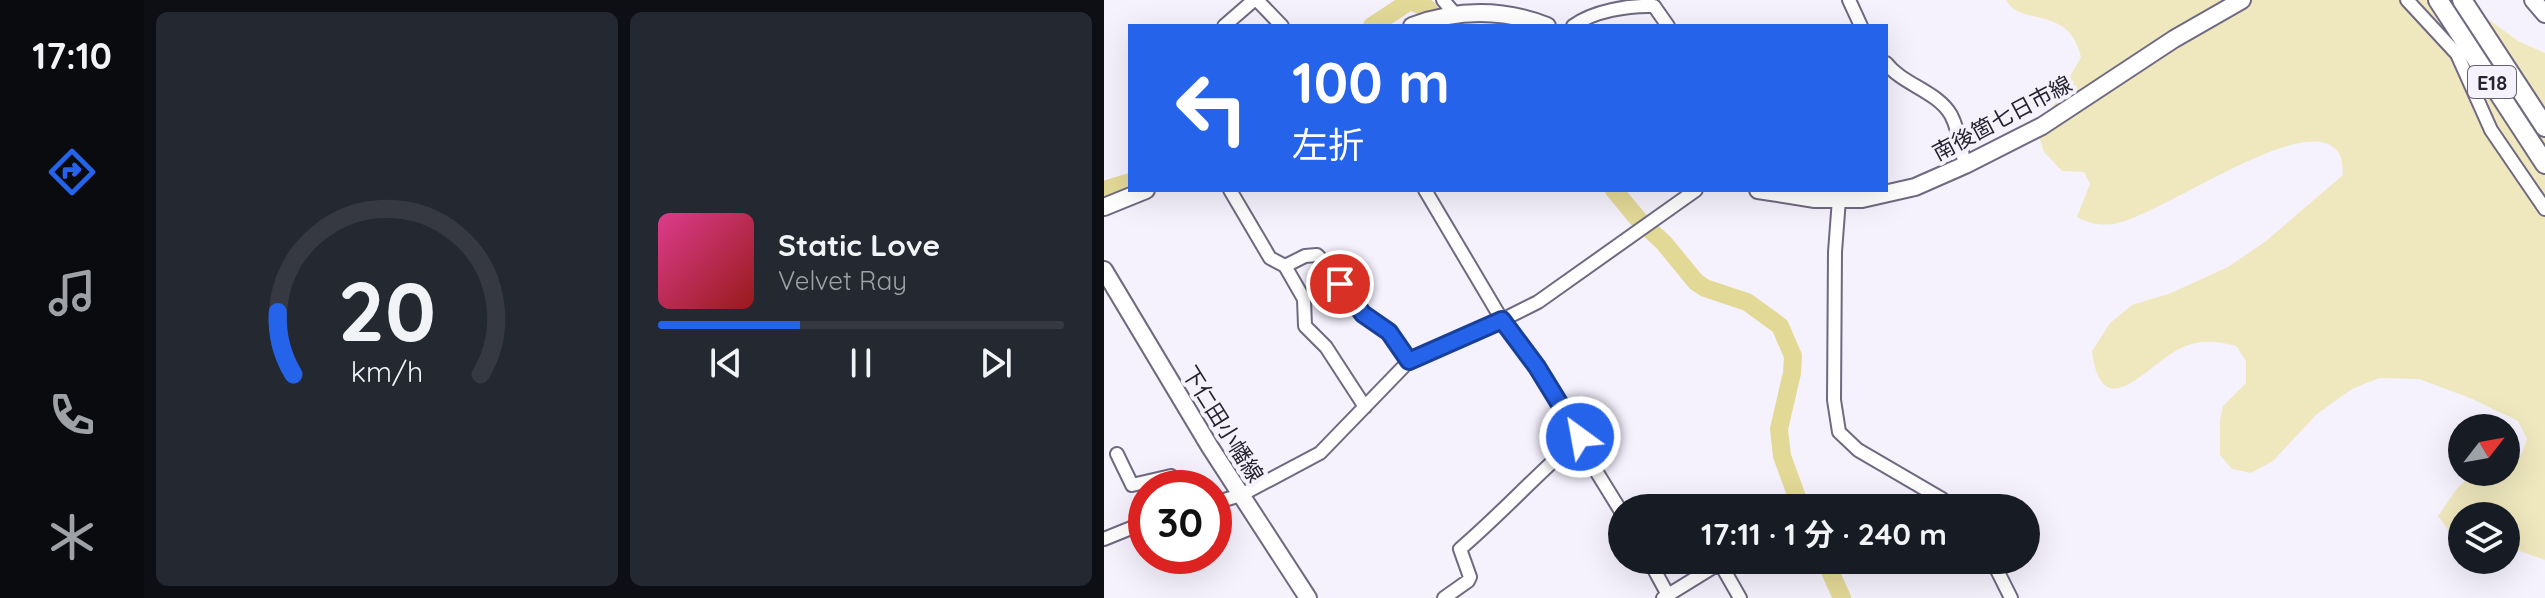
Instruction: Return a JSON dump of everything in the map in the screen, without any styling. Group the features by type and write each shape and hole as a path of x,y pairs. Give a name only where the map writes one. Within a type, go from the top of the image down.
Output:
{"highway":[{"name":"E18","path":"2438,0 2545,164"},
{"name":"E18","path":"2462,0 2545,127"}],"main road":[{"name":"南後箇七日市線","path":"1770,192 1815,199 1862,199 1893,194 1965,165 2062,114 2174,39 2242,0"},
{"path":"2533,0 2545,14"},
{"path":"1419,24 1448,10 1502,13 1540,24"},
{"path":"1104,207 1141,192"},
{"name":"下仁田小幡線","path":"1104,270 1241,495 1308,598"}],"street":[{"path":"1226,24 1256,0 1280,24"},
{"path":"1849,0 1860,24"},
{"path":"2407,0 2457,54 2491,130 2545,209"},
{"path":"1578,24 1641,3 1654,6 1667,24"},
{"path":"1888,66 1894,73 1942,104 1950,115 1965,165"},
{"path":"1231,192 1270,258 1285,266 1304,299 1305,326 1326,347 1365,407"},
{"path":"1426,192 1502,320 1537,367 1580,437 1610,494"},
{"path":"1232,498 1320,453 1409,361 1538,302 1693,192"},
{"path":"1839,199 1835,252 1834,386 1835,418 1839,432 1858,450 1933,494"},
{"path":"1285,266 1305,256 1317,255 1363,314 1389,332 1409,361"},
{"path":"1444,598 1470,577 1460,549 1495,520 1539,473 1580,437"},
{"path":"1117,454 1128,477"},
{"path":"1104,539 1128,529"},
{"path":"1655,574 1665,596 1720,563 1740,598"},
{"path":"1999,574 2011,598"}],"shaded area":[{"path":"2006,0 2462,0 2518,41 2545,53 2545,560 2520,551 2520,502 2448,502 2448,530 2438,516 2452,495 2460,486 2520,486 2520,455 2527,439 2520,425 2520,414 2503,414 2419,379 2379,378 2352,389 2317,414 2273,461 2251,473 2232,469 2220,455 2223,406 2246,383 2246,361 2236,346 2208,342 2188,345 2128,385 2116,389 2105,386 2097,374 2092,351 2110,323 2132,305 2171,293 2228,267 2266,241 2343,175 2341,160 2333,147 2315,141 2289,145 2259,156 2134,217 2108,225 2081,219 2077,217 2090,184 2084,172 2062,171 2044,152 2038,133 2081,57 2075,40 2066,29 2013,8"}],"waterway":[{"path":"1375,24 1410,1 1427,8 1440,24"},
{"path":"1104,190 1128,183"},
{"path":"1616,192 1696,282 1747,302 1780,326 1793,356 1779,429 1782,456 1796,494"},
{"path":"1831,574 1842,598"}],"route":[{"path":"1340,284 1363,314 1389,332 1409,361 1502,320 1537,367 1580,437"}]}
